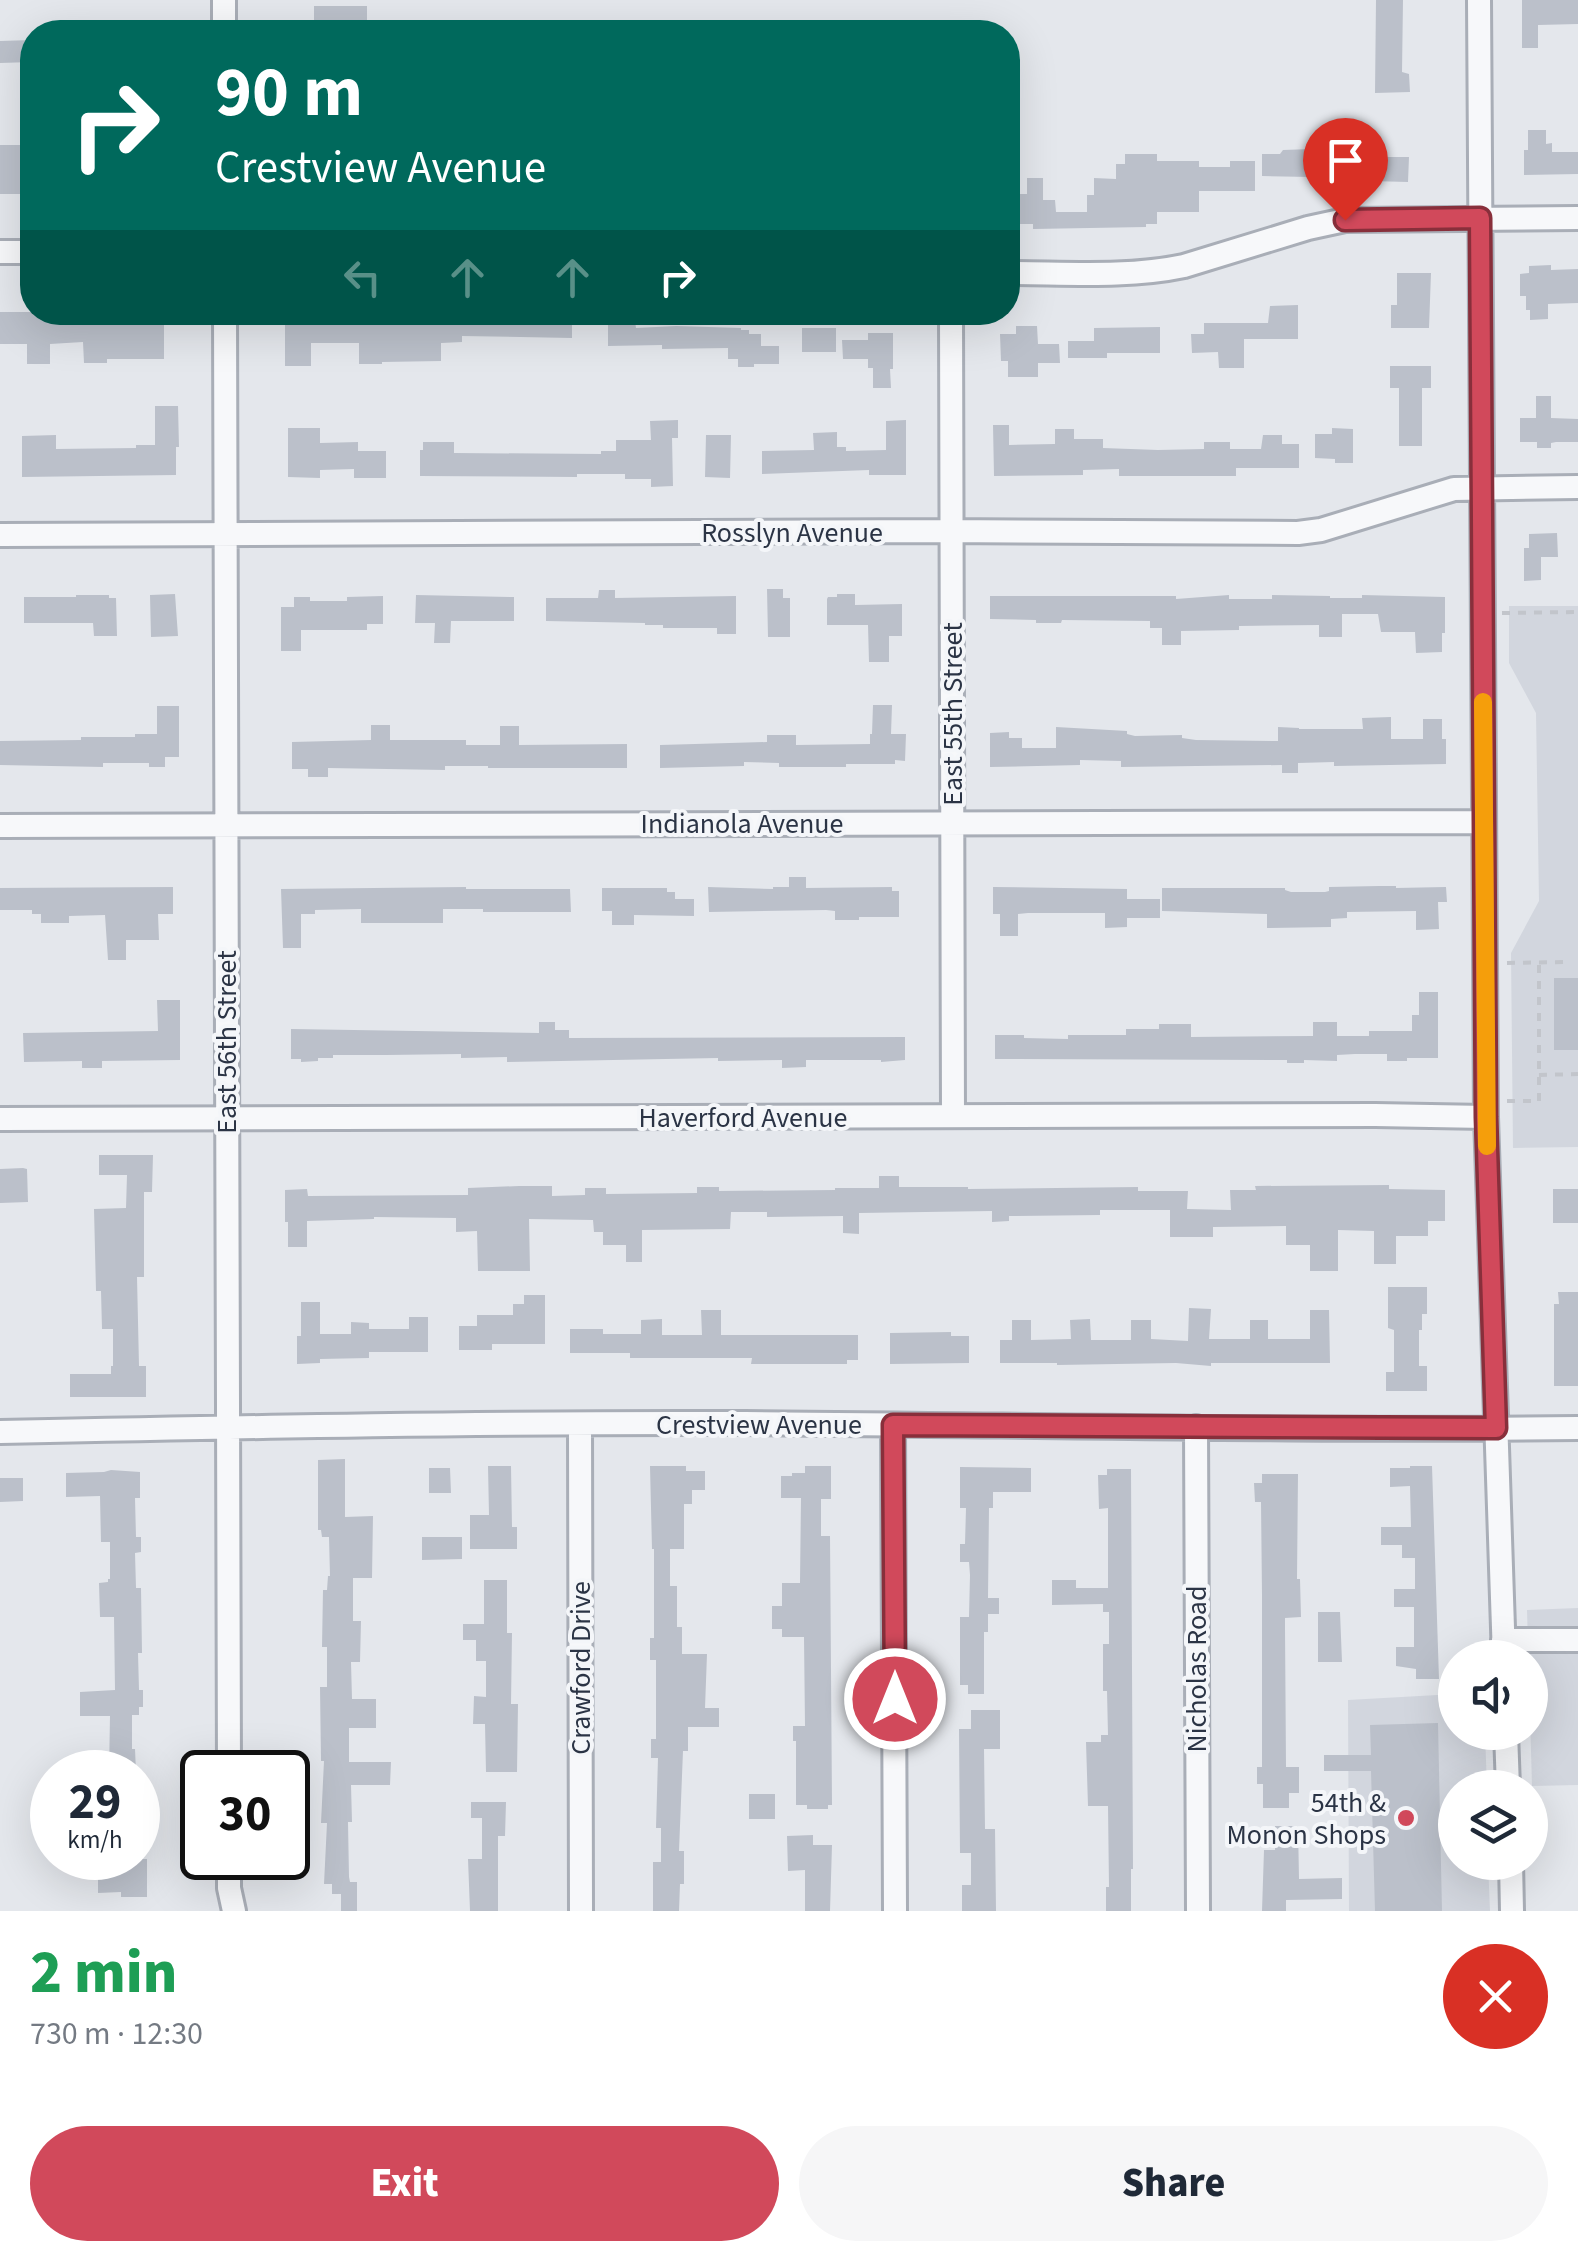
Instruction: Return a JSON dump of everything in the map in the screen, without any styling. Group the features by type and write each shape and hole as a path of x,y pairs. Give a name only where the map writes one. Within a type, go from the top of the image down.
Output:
{"street":[{"path":"1479,0 1484,822 1494,1109 1496,1428 1504,1640"},
{"path":"1020,273 1155,271 1327,223 1356,220 1578,218"},
{"name":"East 56th Street","path":"225,325 228,1750"},
{"name":"East 55th Street","path":"951,325 953,1116"},
{"name":"Rosslyn Avenue","path":"0,534 1310,532 1454,488 1578,487"},
{"name":"Indianola Avenue","path":"0,826 1484,822"},
{"name":"Haverford Avenue","path":"0,1119 1375,1114 1494,1109"},
{"name":"Crestview Avenue","path":"0,1432 580,1424 1578,1428"},
{"name":"Crawford Drive","path":"580,1424 580,1911"},
{"path":"893,1425 895,1911"},
{"name":"Nicholas Road","path":"1196,1427 1198,1911"},
{"path":"1548,1641 1578,1640"},
{"path":"229,1880 234,1911"},
{"path":"1511,1880 1512,1911"}],"path":[{"path":"1502,613 1578,612"},
{"path":"1502,962 1570,962"},
{"path":"1494,1109 1539,1101 1539,962"},
{"path":"1539,1074 1578,1074"}],"shaded area":[{"path":"1509,606 1578,606 1578,1147 1513,1148 1511,953 1539,901 1536,713 1509,663"},
{"path":"1578,1608 1578,1785 1548,1786 1548,1770 1532,1770 1531,1750 1548,1750 1548,1640 1528,1640 1527,1610"},
{"path":"1438,1695 1438,1750 1486,1750 1486,1770 1438,1770 1438,1880 1489,1880 1490,1911 1349,1911 1348,1700"}],"building":[{"path":"1376,0 1403,0 1402,72 1409,74 1410,92 1375,93"},
{"path":"1522,0 1578,0 1578,24 1538,25 1538,48 1522,48"},
{"path":"314,6 367,6 367,20 314,20"},
{"path":"20,40 20,62 0,63 0,41"},
{"path":"1528,130 1546,130 1546,144 1552,143 1552,152 1578,152 1578,174 1524,175"},
{"path":"0,145 20,145 20,194 0,194"},
{"path":"1311,149 1311,177 1262,176 1262,154"},
{"path":"1125,154 1157,154 1157,161 1199,161 1199,167 1230,167 1230,161 1255,161 1255,191 1199,191 1199,212 1157,212 1157,224 1146,227 1033,229 1033,224 1020,224 1020,194 1027,194 1027,178 1043,178 1043,200 1055,200 1056,212 1087,212 1087,195 1094,195 1094,178 1116,179 1116,164 1125,164"},
{"path":"1372,157 1409,157 1408,182 1371,181"},
{"path":"1551,265 1551,270 1578,269 1578,303 1548,304 1548,319 1530,320 1526,296 1520,296 1520,274 1529,273 1529,266"},
{"path":"1397,273 1431,273 1429,328 1391,328 1391,305 1397,305"},
{"path":"1298,305 1298,339 1244,339 1244,368 1219,368 1218,352 1192,353 1191,334 1204,334 1204,323 1268,323 1270,306"},
{"path":"0,312 20,312 20,325 164,325 164,359 84,363 83,342 50,344 50,364 27,364 27,344 0,344"},
{"path":"285,325 572,325 572,338 462,336 462,342 441,343 441,361 359,364 359,343 311,343 311,366 285,366"},
{"path":"608,325 741,328 749,330 749,334 761,334 761,346 779,346 779,364 738,367 738,359 728,359 728,348 608,346"},
{"path":"1016,326 1037,326 1038,344 1059,344 1060,363 1038,363 1038,377 1008,377 1008,361 1001,361 1000,334 1016,334"},
{"path":"1160,327 1160,353 1068,358 1068,341 1094,341 1094,328"},
{"path":"802,328 836,328 836,352 802,352"},
{"path":"868,333 893,333 891,388 873,388 873,368 868,368 868,359 843,359 842,340 868,340"},
{"path":"1390,366 1431,366 1431,388 1422,388 1422,446 1399,446 1399,388 1390,388"},
{"path":"1536,396 1551,396 1551,418 1578,419 1578,442 1556,442 1551,443 1551,448 1537,448 1537,442 1520,442 1520,418 1536,418"},
{"path":"155,406 178,406 176,475 22,477 22,436 56,435 56,449 155,445"},
{"path":"678,420 678,438 672,438 673,486 651,487 651,479 625,479 625,474 420,476 423,442 454,442 454,453 601,454 616,451 616,440 651,440 650,421"},
{"path":"906,420 906,475 869,475 869,470 762,474 762,451 814,450 813,433 837,432 837,447 846,447 846,451 886,450 886,421"},
{"path":"993,425 1009,425 1009,445 1055,444 1055,429 1074,429 1074,439 1103,439 1103,448 1158,450 1204,449 1204,442 1230,442 1230,449 1261,449 1263,435 1282,435 1282,444 1299,444 1299,468 1236,468 1236,476 1119,476 1119,469 1083,470 1083,475 994,476"},
{"path":"288,428 320,428 320,443 358,442 358,451 386,451 386,478 354,478 354,469 320,470 320,478 288,477"},
{"path":"1332,428 1353,429 1353,463 1315,458 1315,434 1332,434"},
{"path":"706,435 731,435 730,478 705,477"},
{"path":"1557,533 1558,557 1541,557 1541,580 1524,581 1524,548 1529,548 1529,534"},
{"path":"767,589 783,589 783,598 790,598 790,637 768,637"},
{"path":"599,590 615,590 615,598 736,596 736,634 717,634 717,628 663,628 645,623 546,621 546,598 598,598"},
{"path":"175,594 178,636 151,637 150,595"},
{"path":"837,594 855,594 855,605 902,604 902,636 889,636 889,662 869,662 868,625 827,625 827,599"},
{"path":"416,595 514,597 514,621 451,621 450,643 434,643 435,623 415,623"},
{"path":"1229,595 1229,599 1272,599 1272,595 1445,597 1442,652 1416,653 1415,632 1381,632 1378,614 1342,614 1342,637 1319,637 1319,625 1239,626 1239,630 1181,631 1181,645 1162,645 1162,628 1150,628 1150,621 1036,623 990,619 990,596 1176,599"},
{"path":"383,596 383,624 367,624 367,630 301,630 301,651 281,651 281,607 294,607 294,597 347,601 347,597"},
{"path":"24,597 116,598 117,636 94,636 93,623 24,623"},
{"path":"873,705 892,705 891,734 906,734 905,761 846,767 779,767 779,763 744,762 744,766 660,768 660,745 767,742 767,735 796,735 796,745 870,744"},
{"path":"157,706 179,706 179,757 165,757 165,767 149,767 149,763 103,763 103,767 0,765 0,741 157,734"},
{"path":"1391,717 1391,739 1423,739 1423,719 1442,719 1446,764 1298,763 1298,773 1282,773 1282,765 1121,767 1121,761 1080,760 1080,765 990,767 990,733 1009,732 1009,738 1022,738 1022,748 1056,748 1056,727 1127,731 1135,736 1182,735 1196,740 1278,741 1278,727 1363,729 1362,718"},
{"path":"371,725 390,725 390,740 466,740 466,745 500,745 500,726 519,726 519,745 627,744 627,768 328,768 328,777 308,777 308,769 292,769 292,742 371,740"},
{"path":"789,877 806,877 806,888 892,887 892,891 899,891 899,917 835,920 835,911 826,910 709,912 708,887 773,889 789,887"},
{"path":"173,887 173,914 158,914 159,940 126,940 126,960 108,960 105,915 69,916 69,923 41,923 41,914 32,914 32,910 0,910 0,888"},
{"path":"993,887 1127,889 1127,899 1160,899 1160,918 1127,918 1127,927 1105,928 1105,913 1018,914 1018,936 1000,936 1000,914 993,914"},
{"path":"1329,887 1446,887 1447,902 1438,902 1439,929 1416,930 1416,911 1347,912 1347,918 1331,919 1331,927 1267,928 1267,914 1162,911 1162,888 1285,888 1291,892 1325,892"},
{"path":"602,888 667,888 667,892 675,892 675,899 694,899 694,916 634,915 634,925 612,925 612,911 602,911"},
{"path":"281,889 570,889 571,912 443,909 443,923 361,923 361,909 315,910 315,914 301,914 301,948 283,948"},
{"path":"1554,978 1578,978 1578,1050 1554,1050"},
{"path":"1419,992 1438,992 1438,1058 1387,1061 1387,1054 1355,1054 1337,1055 1337,1061 1304,1063 995,1059 995,1035 1068,1039 1068,1035 1126,1035 1126,1029 1191,1024 1191,1037 1313,1036 1313,1022 1337,1022 1337,1036 1412,1031 1412,1015 1419,1015"},
{"path":"157,1000 180,1000 180,1060 102,1061 102,1068 82,1068 82,1061 24,1062 23,1033 158,1031"},
{"path":"539,1022 555,1022 555,1030 569,1030 569,1038 905,1037 905,1060 806,1060 806,1067 782,1068 782,1060 718,1058 507,1062 507,1057 461,1058 461,1054 333,1055 301,1062 291,1059 291,1029 539,1033"},
{"path":"99,1155 153,1155 152,1192 144,1192 144,1277 137,1277 139,1366 146,1366 146,1397 70,1397 70,1374 111,1374 113,1366 113,1329 102,1329 101,1291 96,1291 94,1209 126,1208 127,1175 99,1175"},
{"path":"0,1169 27,1169 28,1202 0,1203"},
{"path":"879,1176 899,1176 899,1187 1138,1187 1138,1191 1188,1191 1187,1209 1231,1210 1230,1190 1256,1190 1255,1186 1389,1185 1389,1189 1445,1190 1445,1221 1428,1221 1428,1236 1396,1236 1396,1264 1374,1264 1374,1231 1338,1230 1338,1271 1310,1271 1310,1245 1286,1245 1286,1226 1213,1227 1213,1237 1170,1237 1170,1210 1009,1216 1009,1221 992,1222 992,1211 859,1213 859,1234 843,1233 843,1216 767,1217 767,1212 731,1212 730,1229 642,1230 642,1262 626,1262 626,1245 603,1245 603,1232 594,1232 593,1220 529,1219 530,1271 478,1271 477,1231 456,1232 456,1218 307,1221 307,1247 288,1247 285,1222 285,1190 307,1189 308,1196 468,1195 468,1188 552,1186 552,1196 585,1195 585,1188 606,1188 606,1194 697,1193 697,1187 719,1187 719,1191 835,1190 879,1188"},
{"path":"1553,1189 1578,1189 1578,1223 1553,1223"},
{"path":"1388,1287 1427,1287 1427,1314 1422,1314 1419,1330 1419,1366 1427,1366 1427,1391 1386,1391 1386,1372 1394,1372"},
{"path":"1558,1292 1578,1292 1578,1386 1554,1386 1554,1304 1559,1304"},
{"path":"524,1295 545,1295 545,1344 492,1344 492,1350 459,1350 459,1326 477,1326 477,1315 513,1315 513,1304 524,1304"},
{"path":"301,1302 320,1302 320,1334 351,1334 351,1322 369,1323 369,1329 409,1329 409,1317 428,1317 428,1352 369,1352 369,1358 320,1359 320,1363 297,1364"},
{"path":"1189,1308 1211,1309 1209,1339 1250,1339 1250,1320 1268,1320 1268,1339 1310,1339 1310,1310 1329,1310 1330,1363 1000,1363 1000,1340 1012,1340 1012,1320 1031,1320 1031,1340 1071,1339 1070,1320 1090,1319 1091,1340 1131,1340 1131,1320 1151,1320 1151,1339 1188,1341"},
{"path":"701,1310 721,1310 721,1335 858,1335 858,1360 847,1360 847,1364 751,1364 752,1358 630,1358 630,1353 570,1353 570,1329 641,1334 641,1320 662,1319 662,1335 702,1335"},
{"path":"951,1332 951,1336 969,1336 969,1363 890,1364 890,1333"},
{"path":"345,1459 345,1517 373,1516 372,1578 353,1578 353,1621 361,1621 360,1662 351,1662 352,1699 376,1699 376,1728 349,1728 349,1762 391,1762 390,1785 351,1785 349,1877 350,1882 357,1882 357,1911 341,1911 341,1894 332,1894 332,1884 324,1884 327,1823 321,1823 324,1761 320,1687 327,1687 327,1647 322,1647 323,1590 327,1590 330,1576 329,1537 322,1537 318,1530 318,1460"},
{"path":"488,1466 511,1466 512,1527 517,1527 517,1549 470,1549 470,1515 489,1515"},
{"path":"650,1466 686,1466 686,1471 705,1471 705,1490 692,1490 692,1504 684,1504 684,1549 670,1549 670,1586 677,1586 677,1627 682,1627 682,1654 707,1654 705,1708 719,1708 719,1727 688,1727 688,1751 683,1751 679,1851 684,1851 684,1884 680,1884 679,1911 653,1911 653,1862 661,1862 661,1828 656,1828 658,1758 651,1758 651,1739 656,1739 656,1660 650,1660 650,1638 654,1638 654,1549"},
{"path":"805,1466 831,1466 831,1499 821,1499 821,1536 830,1536 832,1805 828,1809 796,1805 793,1726 805,1726 804,1637 782,1637 782,1629 772,1629 772,1606 782,1606 782,1583 800,1583 801,1498 781,1498 781,1476 805,1473"},
{"path":"1432,1466 1438,1679 1416,1679 1416,1669 1396,1666 1396,1647 1414,1647 1414,1607 1394,1607 1394,1589 1415,1589 1415,1558 1402,1558 1402,1545 1381,1545 1381,1527 1411,1527 1410,1486 1390,1487 1390,1468"},
{"path":"960,1467 1031,1468 1031,1492 993,1492 993,1508 989,1508 988,1598 999,1598 999,1614 988,1614 988,1632 984,1632 984,1694 968,1694 968,1685 960,1685 960,1617 969,1617 970,1575 969,1562 960,1562 966,1508 960,1508"},
{"path":"429,1468 450,1468 451,1493 429,1493"},
{"path":"1107,1469 1131,1469 1131,1911 1106,1911 1108,1806 1088,1806 1086,1742 1101,1742 1101,1735 1108,1735 1103,1644 1109,1644 1109,1612 1103,1612 1103,1604 1052,1605 1052,1580 1076,1580 1076,1588 1108,1588 1108,1508 1099,1509 1098,1475 1107,1475"},
{"path":"140,1472 140,1498 135,1498 136,1537 141,1537 141,1552 135,1553 136,1588 141,1588 142,1653 138,1653 143,1707 139,1707 139,1715 132,1715 135,1750 109,1750 110,1716 80,1716 80,1692 115,1690 114,1617 100,1617 99,1583 110,1579 110,1542 101,1542 100,1496 66,1497 66,1473"},
{"path":"1262,1474 1298,1474 1297,1579 1301,1617 1285,1618 1285,1628 1286,1767 1299,1767 1299,1793 1289,1793 1289,1808 1263,1808 1263,1784 1257,1784 1257,1767 1262,1767 1262,1595 1261,1502 1255,1502 1254,1483 1262,1483"},
{"path":"0,1478 23,1478 23,1501 0,1502"},
{"path":"422,1537 462,1537 462,1559 422,1560"},
{"path":"484,1580 507,1580 507,1633 512,1633 511,1704 518,1704 517,1772 486,1772 485,1724 473,1724 474,1696 486,1697 486,1661 476,1661 476,1640 463,1640 463,1624 484,1624"},
{"path":"1318,1612 1340,1612 1342,1662 1318,1662"},
{"path":"971,1710 1000,1710 1000,1749 984,1749 985,1829 995,1829 996,1911 962,1911 962,1885 971,1885 971,1853 960,1853 959,1729 971,1729"},
{"name":"54th & Monon Shops","path":"1438,1723 1438,1880 1441,1880 1442,1911 1375,1911 1371,1771 1324,1771 1324,1755 1371,1755 1370,1725"},
{"path":"749,1794 775,1794 775,1819 749,1819"},
{"path":"471,1802 506,1802 505,1836 498,1836 498,1911 470,1911 468,1859 482,1859 482,1818 471,1818"},
{"path":"1275,1826 1298,1826 1299,1879 1342,1878 1342,1899 1286,1900 1286,1911 1262,1911 1264,1850 1275,1850"},
{"path":"813,1835 813,1845 832,1845 830,1911 805,1911 805,1870 788,1871 787,1836"},
{"path":"98,1880 147,1880 147,1897 98,1893"}],"slow traffic":[{"path":"1483,702 1487,1146"}],"place":[{"name":"54th & Monon Shops","path":"1406,1818"}],"route":[{"path":"895,1699 893,1425 1496,1428 1486,1117 1480,218 1345,220"}]}
